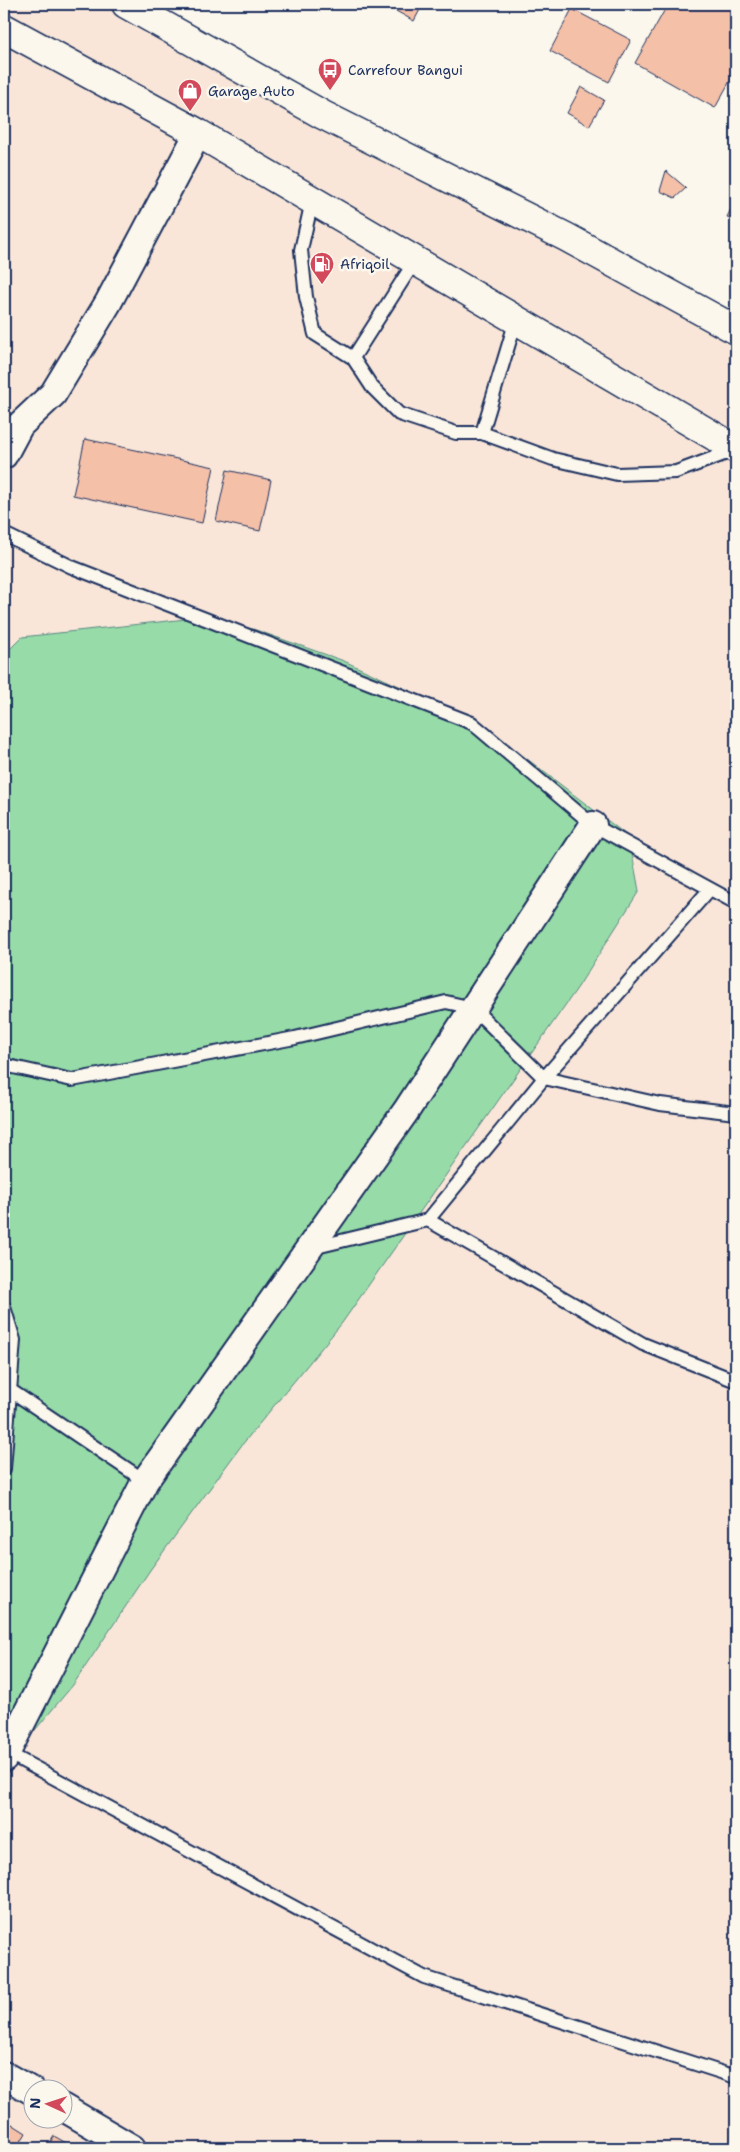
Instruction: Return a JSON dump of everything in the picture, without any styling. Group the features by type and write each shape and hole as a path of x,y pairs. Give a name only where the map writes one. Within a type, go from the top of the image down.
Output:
{"main road":[{"path":"126,4 315,110 566,237 736,330"},
{"path":"4,28 198,134 736,449"}],"street":[{"path":"4,455 12,423 53,394 108,303 198,134"},
{"path":"4,1749 145,1481 406,1111 593,825"},
{"path":"4,2075 22,2085"},
{"path":"72,2113 131,2148"}],"lane":[{"path":"312,201 301,250 306,297 315,334 353,358 372,387 399,414 456,433 482,433 553,459 617,474 676,472 736,449"},
{"path":"353,358 415,261"},
{"path":"482,433 516,320"},
{"path":"4,534 72,566 472,723 593,825 736,903"},
{"path":"310,1248 428,1220 544,1078 710,889"},
{"path":"4,1065 72,1080 295,1038 446,1002 474,1008 544,1078 660,1104 736,1113"},
{"path":"428,1220 643,1344 736,1381"},
{"path":"4,1307 14,1340 7,1388 4,1469"},
{"path":"7,1388 145,1481"},
{"path":"4,1749 424,1977 736,2077"}],"shaded area":[{"path":"4,4 108,4 272,85 736,341 736,2148 4,2148 4,1767 73,1685 150,1570 241,1446 342,1323 578,987 639,890 629,837 505,742 432,701 344,661 253,629 22,637 4,655"}],"green space":[{"path":"195,618 253,629 344,661 432,701 505,742 629,837 639,891 578,987 342,1323 241,1446 150,1570 73,1685 4,1767 4,655 22,637"}],"building":[{"path":"388,4 423,4 414,21 387,6"},
{"path":"668,4 736,4 736,70 715,108 635,63"},
{"path":"572,9 631,40 609,82 550,51"},
{"path":"581,87 604,100 589,126 567,113"},
{"path":"666,171 686,188 675,198 660,191"},
{"path":"736,199 736,219 727,217"},
{"path":"85,439 214,467 202,523 73,495"},
{"path":"227,470 271,480 260,531 216,521"},
{"path":"4,2119 26,2133 17,2148 4,2148"},
{"path":"54,2136 75,2148 47,2148"}],"place":[{"name":"Carrefour Bangui","path":"330,91"},
{"name":"Garage Auto","path":"190,112"},
{"name":"Afriqoil","path":"322,285"}]}
